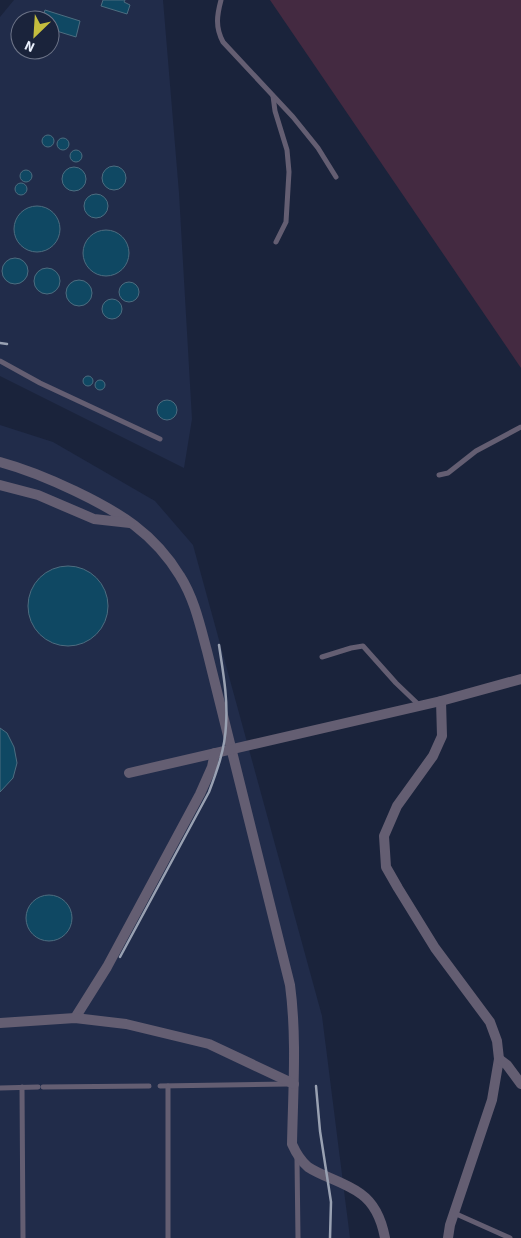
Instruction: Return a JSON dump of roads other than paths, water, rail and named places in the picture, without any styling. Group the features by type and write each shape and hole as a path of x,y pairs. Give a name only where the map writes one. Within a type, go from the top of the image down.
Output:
{"street":[{"path":"0,462 45,477 108,508 133,523 165,554 181,577 193,602 232,749 290,985 293,1004 294,1084 292,1144 297,1155 308,1167 363,1195 372,1205 385,1238"},
{"path":"0,485 38,495 94,519 133,523"},
{"path":"129,773 441,701 521,679"},
{"path":"441,701 442,736 433,756 397,806 384,836 386,867 435,948 490,1022 497,1040 499,1060 492,1100 454,1213 448,1238"},
{"path":"75,1018 107,967 200,794 212,767 215,753"},
{"path":"0,1023 75,1018 126,1024 209,1044 294,1084"},
{"path":"499,1060 507,1065 521,1084"}],"lane":[{"path":"221,0 217,25 223,42 294,117 318,148 336,177"},
{"path":"273,95 275,111 287,150 289,172 286,222 276,242"},
{"path":"0,362 40,383 160,439"},
{"path":"439,475 448,473 476,451 521,427"},
{"path":"322,657 363,646 385,672 419,706"},
{"path":"160,1086 294,1084"},
{"path":"0,1088 149,1086"},
{"path":"168,1086 168,1238"},
{"path":"22,1087 23,1238"},
{"path":"297,1155 298,1238"},
{"path":"454,1213 510,1238"}],"railway":[{"path":"0,343 7,344"},
{"path":"120,957 209,792 218,768 224,743 226,715 225,685 219,645"},
{"path":"316,1086 320,1131 331,1202 330,1238"}]}
